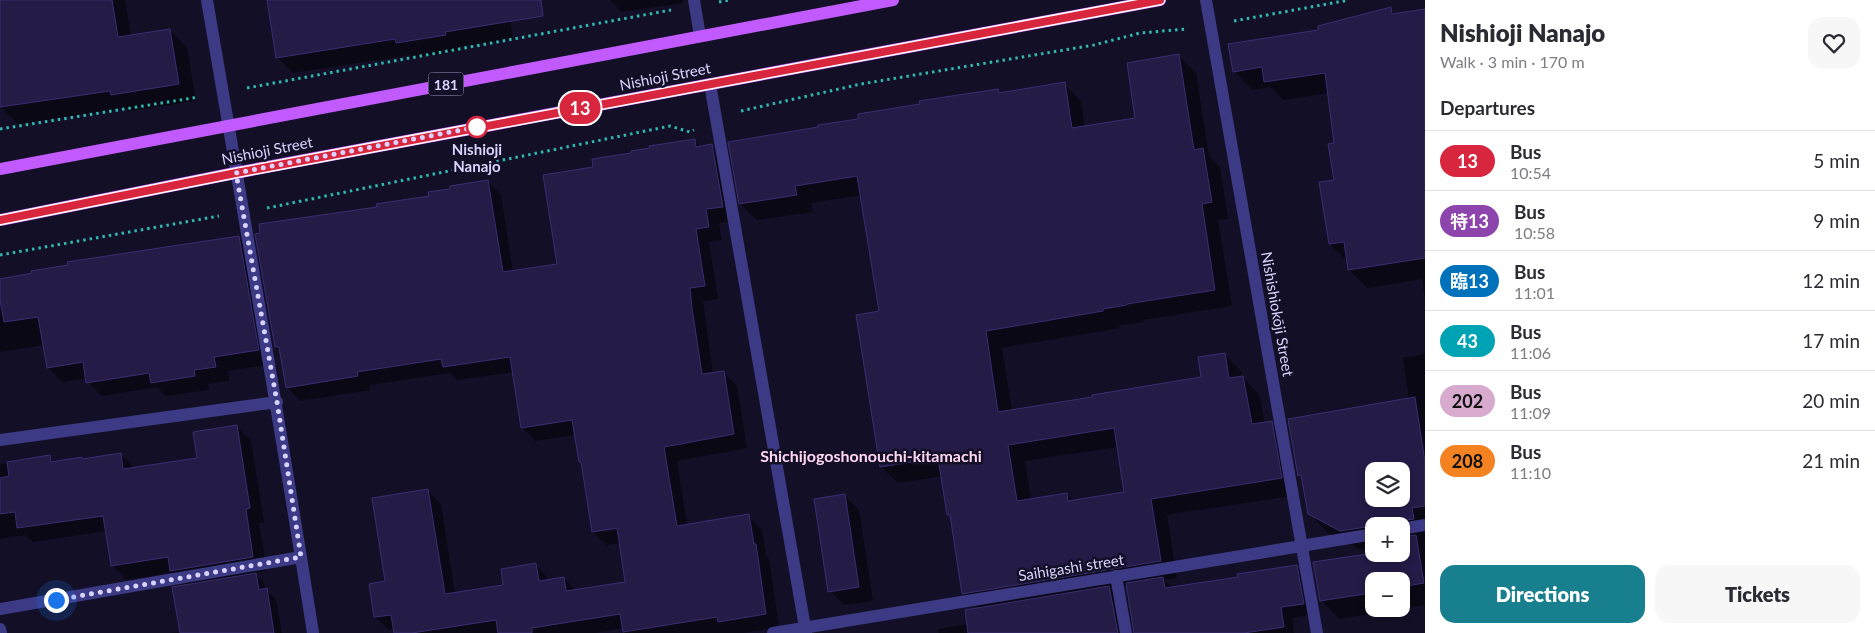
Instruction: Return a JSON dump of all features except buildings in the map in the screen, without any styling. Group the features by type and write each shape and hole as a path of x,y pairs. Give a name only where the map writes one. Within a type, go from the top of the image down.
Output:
{"main road":[{"name":"Nishioji Street","path":"0,169 893,0"},
{"name":"Nishioji Street","path":"0,220 236,173 1160,0"}],"street":[{"path":"207,0 277,402 313,633"},
{"name":"Nishishiokōji Street","path":"1206,0 1317,633"},
{"path":"695,3 700,36"},
{"path":"710,84 806,630"},
{"path":"0,440 277,402"},
{"path":"1410,528 1425,525"},
{"name":"Saihigashi street","path":"773,633 806,630 1116,576 1365,535"},
{"path":"0,610 301,557"},
{"path":"1116,576 1126,633"}],"path":[{"path":"0,129 223,93 695,3 728,0"},
{"path":"0,255 243,212 670,126 690,132 726,122 742,110 861,84 1094,45 1140,33 1210,25 1349,0"}],"bus line":[{"name":"13","path":"0,220 236,173 1160,0"}],"place":[{"name":"Nishioji Nanajo","path":"477,127"}],"district":[{"name":"Shichijogoshonouchi-kitamachi","path":"871,455"}],"route":[{"path":"56,600 301,557 277,402 236,173 482,126 477,127"}]}
